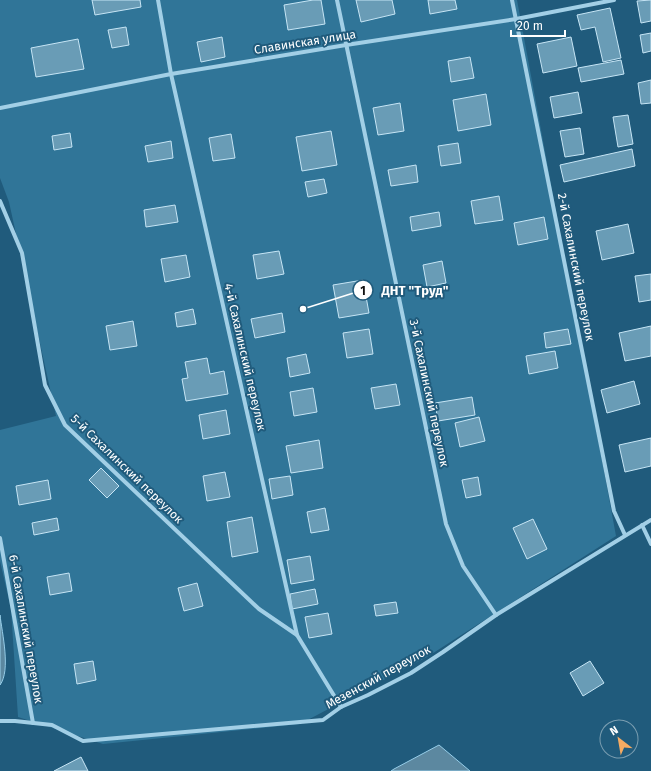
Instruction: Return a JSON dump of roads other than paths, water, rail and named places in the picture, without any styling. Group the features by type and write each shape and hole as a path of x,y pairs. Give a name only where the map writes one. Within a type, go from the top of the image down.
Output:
{"street":[{"name":"4-й Сахалинский переулок","path":"158,0 171,74 297,635 341,707"},
{"name":"3-й Сахалинский переулок","path":"337,0 446,524 463,566 496,615"},
{"name":"2-й Сахалинский переулок","path":"512,0 614,511 625,535"},
{"name":"Славинская улица","path":"0,108 171,74 516,19 614,0"},
{"name":"5-й Сахалинский переулок","path":"0,200 22,253 45,385 65,425 259,609 297,635"},
{"name":"Мезенский переулок","path":"0,721 15,721 52,726 84,741 323,720 341,707 411,673 496,615 651,520"},
{"path":"642,525 651,544"},
{"name":"6-й Сахалинский переулок","path":"0,538 33,723"}],"place":[{"name":"ДНТ \"Труд\"","path":"303,309"}]}
